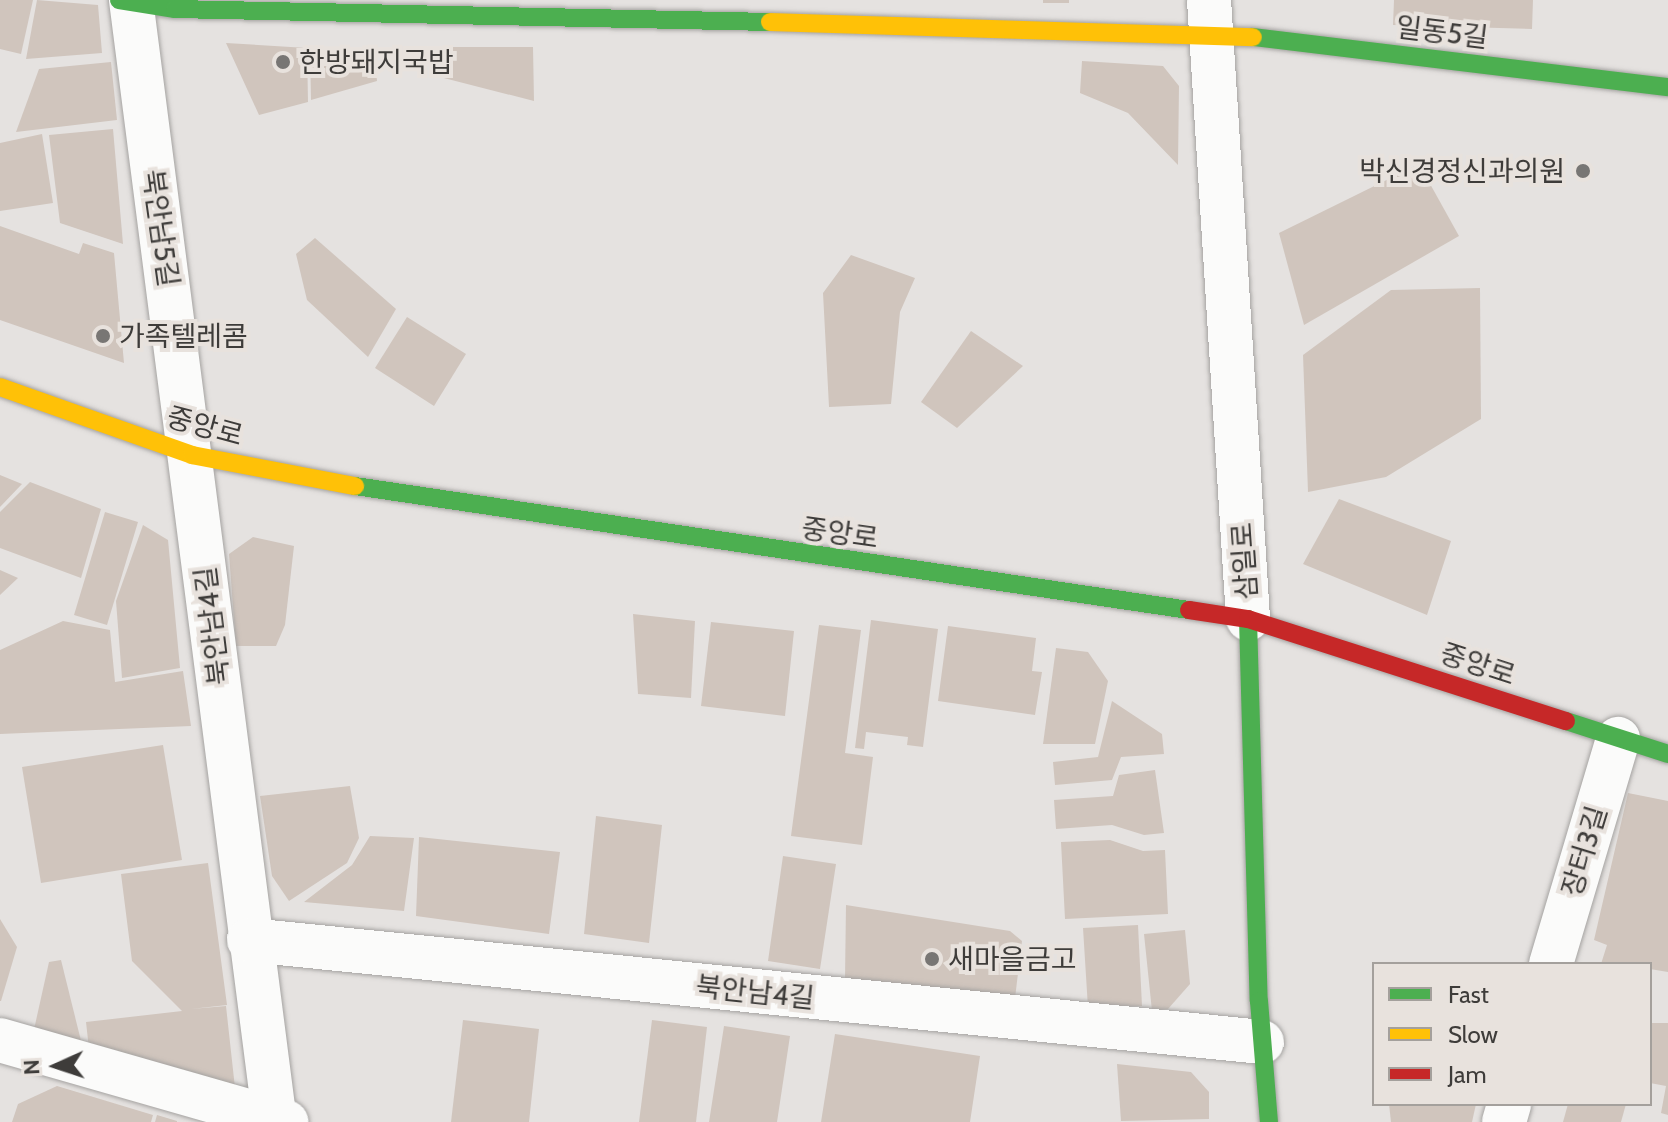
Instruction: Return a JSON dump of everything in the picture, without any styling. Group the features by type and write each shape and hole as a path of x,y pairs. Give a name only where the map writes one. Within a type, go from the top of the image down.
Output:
{"main road":[{"name":"일동5길","path":"127,1 175,9 1209,16 1668,87"},
{"name":"중앙로","path":"0,387 192,455 432,501 1248,619 1668,754"},
{"name":"삼일로","path":"1248,619 1262,1042 1269,1122"}],"street":[{"name":"북안남5길","path":"127,1 192,455"},
{"name":"삼일로","path":"1209,16 1248,619"},
{"name":"북안남4길","path":"192,455 249,940 278,1121"},
{"name":"장터3길","path":"1552,962 1618,739"},
{"name":"북안남4길","path":"249,940 1262,1042"},
{"path":"0,1040 278,1121"}],"building":[{"path":"0,0 33,0 21,54 0,49"},
{"path":"37,0 98,5 102,53 26,59"},
{"path":"1043,0 1069,0 1069,3 1043,3"},
{"path":"1394,0 1533,0 1532,29 1393,25"},
{"path":"226,43 307,48 308,102 259,115"},
{"path":"436,47 533,47 534,101 436,76"},
{"path":"310,49 374,51 377,81 311,100"},
{"path":"1082,61 1163,66 1179,86 1178,165 1128,113 1080,93"},
{"path":"111,62 117,120 16,132 39,69"},
{"path":"113,129 123,244 60,223 49,135"},
{"path":"42,134 53,203 0,211 0,143"},
{"path":"1419,164 1459,236 1304,325 1279,233"},
{"path":"0,226 79,254 83,243 114,253 124,363 0,320"},
{"path":"315,238 396,309 368,357 307,300 296,254"},
{"path":"851,255 915,278 900,312 891,404 829,407 823,293"},
{"path":"1480,288 1481,419 1386,477 1308,492 1303,355 1391,290"},
{"path":"407,317 466,354 434,406 375,368"},
{"path":"971,331 1023,366 957,428 921,402"},
{"path":"0,475 22,484 0,507"},
{"path":"30,482 101,509 81,578 0,548 0,512"},
{"path":"1339,499 1451,541 1427,615 1303,564"},
{"path":"105,512 138,522 107,625 74,615"},
{"path":"143,525 168,540 180,668 122,678 116,601"},
{"path":"253,537 294,546 285,625 276,646 236,646 229,554"},
{"path":"0,570 18,578 0,595"},
{"path":"633,614 695,621 691,698 638,694"},
{"path":"871,620 938,629 923,747 907,745 908,737 866,732 864,749 855,748"},
{"path":"63,621 110,630 115,682 183,671 191,726 0,734 0,650"},
{"path":"711,622 794,631 785,716 701,706"},
{"path":"819,625 861,630 845,753 873,757 862,845 791,836"},
{"path":"948,626 1036,638 1032,671 1042,672 1035,715 938,701"},
{"path":"1056,648 1088,652 1108,681 1095,744 1043,744"},
{"path":"1112,701 1162,734 1164,754 1121,757 1112,780 1055,785 1053,762 1098,757"},
{"path":"163,745 182,860 41,883 22,767"},
{"path":"1155,770 1164,833 1144,835 1112,825 1056,829 1054,800 1113,796 1119,775"},
{"path":"350,786 359,838 347,863 289,901 272,876 260,796"},
{"path":"1628,793 1668,801 1668,972 1652,969 1652,962 1602,962 1607,945 1594,940"},
{"path":"596,816 662,825 649,943 584,934"},
{"path":"370,836 414,838 404,911 304,902 352,865"},
{"path":"419,837 560,852 549,934 416,916"},
{"path":"1110,840 1143,851 1165,850 1168,914 1065,919 1061,842"},
{"path":"783,856 836,864 820,969 768,961"},
{"path":"208,863 227,1005 191,1009 226,1006 235,1088 90,1058 86,1022 182,1011 132,961 121,874"},
{"name":"새마을금고","path":"846,905 1010,931 1022,941 1015,998 845,978"},
{"path":"0,919 17,947 1,1001 0,1001"},
{"path":"1138,925 1142,1006 1088,1008 1083,928"},
{"path":"1185,930 1190,984 1168,1009 1152,1011 1144,934"},
{"path":"61,960 84,1053 33,1034 49,962"},
{"path":"463,1020 539,1029 529,1122 451,1122"},
{"path":"652,1020 707,1027 696,1122 639,1122"},
{"path":"1652,1023 1668,1023 1668,1115 1661,1113 1666,1086 1652,1083"},
{"path":"724,1026 790,1036 777,1122 709,1122"},
{"path":"835,1034 980,1056 970,1122 821,1122"},
{"path":"1117,1064 1191,1072 1209,1092 1209,1119 1121,1121"},
{"path":"57,1086 153,1115 151,1122 12,1122 18,1104"},
{"path":"1389,1106 1476,1106 1472,1122 1391,1122"},
{"path":"1567,1106 1625,1106 1621,1122 1563,1122"},
{"path":"157,1115 177,1121 177,1122 155,1122"}],"traffic: fast":[{"path":"119,0 175,9 770,22"},
{"path":"1253,37 1668,87"},
{"path":"355,486 1189,610"},
{"path":"1248,619 1259,1001 1269,1122"},
{"path":"1566,721 1668,754"}],"traffic: slow":[{"path":"770,22 1253,37"},
{"path":"0,387 192,455 355,486"}],"traffic: jam":[{"path":"1189,610 1248,619 1566,721"}],"place":[{"name":"한방돼지국밥","path":"283,62"},
{"name":"박신경정신과의원","path":"1583,171"},
{"name":"가족텔레콤","path":"103,336"},
{"name":"새마을금고","path":"932,959"}]}
